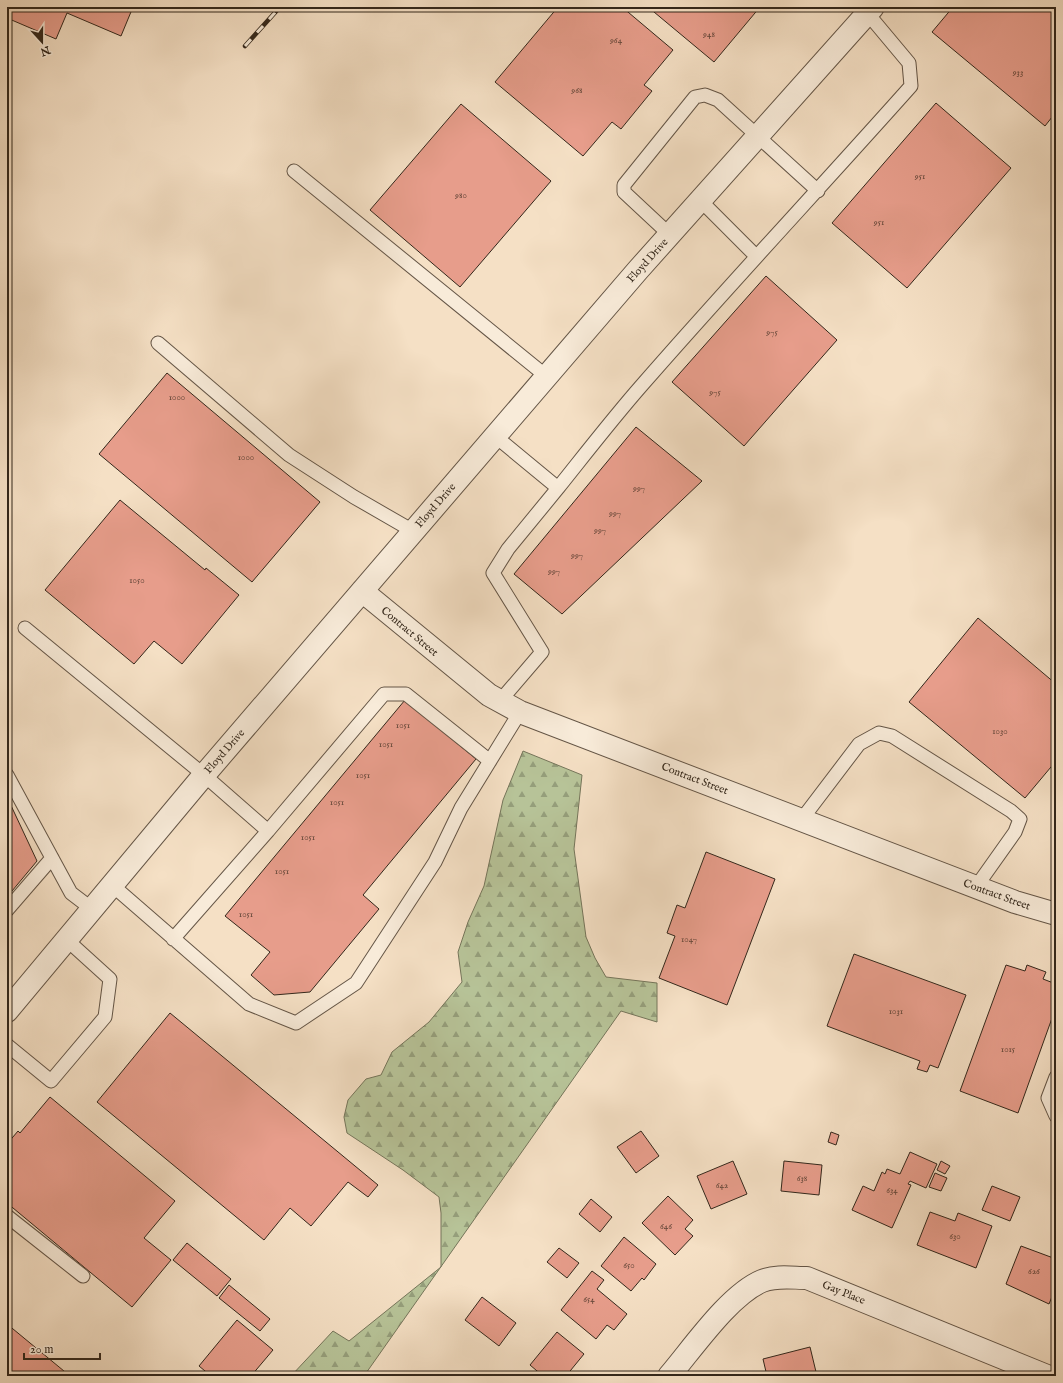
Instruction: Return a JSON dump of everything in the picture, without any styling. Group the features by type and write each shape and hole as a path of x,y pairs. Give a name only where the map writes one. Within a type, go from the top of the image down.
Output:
{"street":[{"name":"Floyd Drive","path":"9,1006 67,940 204,775 546,376 758,136 867,9"},
{"name":"Contract Street","path":"362,591 483,691 520,712 1015,902 1056,914"},
{"name":"Gay Place","path":"669,1376 735,1298 763,1281 773,1278 808,1278 1047,1376"}],"lane":[{"path":"500,701 542,652 493,574 508,549 641,386 756,256 818,191 911,86 909,63 867,9"},
{"path":"670,234 624,192 624,185 695,97 705,95 718,100 818,191"},
{"path":"294,171 546,376"},
{"path":"700,200 756,256"},
{"path":"158,344 289,455 354,497 413,531"},
{"path":"495,436 558,488"},
{"path":"25,628 204,775 268,831"},
{"path":"173,939 268,831 384,694 406,694 490,761"},
{"path":"112,885 249,1004 296,1023 356,983 435,862 461,808 520,712"},
{"path":"802,819 859,744 880,733 892,736 1011,811 1020,819 1016,832 976,887"},
{"path":"7,775 71,893 92,909"},
{"path":"7,910 52,858"},
{"path":"7,1045 51,1081 105,1017 110,979 67,940"},
{"path":"1056,1077 1048,1098 1056,1116"},
{"path":"7,1216 83,1276"}],"green space":[{"path":"523,751 582,775 574,849 586,937 595,958 606,977 657,983 657,1022 621,1011 441,1267 441,1213 439,1197 403,1170 347,1133 344,1117 348,1100 366,1079 381,1075 392,1052 429,1022 462,982 458,952 468,922 484,886 503,800"},
{"path":"440,1267 364,1376 291,1376 333,1331 349,1341"}],"building":[{"path":"7,7 133,7 121,36 67,13 56,39 7,18"},
{"path":"558,7 622,7 673,50 644,85 652,91 621,129 612,122 583,156 495,82"},
{"path":"648,7 760,7 714,62"},
{"path":"953,7 1056,7 1056,112 1045,126 932,32"},
{"path":"936,103 1011,168 907,288 832,223"},
{"path":"461,104 551,181 460,287 370,210"},
{"path":"766,276 837,340 744,446 672,382"},
{"path":"167,373 320,502 252,582 99,454"},
{"path":"636,427 702,481 562,614 514,574"},
{"path":"120,500 205,570 206,568 239,595 182,664 154,641 134,664 45,590"},
{"path":"978,618 1056,684 1056,761 1025,798 909,702"},
{"path":"405,700 476,759 363,895 379,909 310,992 274,995 251,975 270,952 225,916"},
{"path":"7,797 37,861 7,897"},
{"path":"706,852 775,879 727,1005 659,978 675,936 667,933 677,905 685,908"},
{"path":"854,954 966,995 938,1068 930,1065 927,1072 917,1069 920,1061 827,1026"},
{"path":"1006,965 1025,971 1027,965 1046,972 1043,979 1056,984 1056,1007 1018,1113 960,1091"},
{"path":"170,1013 378,1185 368,1197 348,1182 311,1226 290,1208 264,1240 97,1102"},
{"path":"50,1097 175,1201 144,1238 171,1260 132,1307 7,1203 7,1144 18,1131 20,1133"},
{"path":"641,1131 659,1156 636,1173 617,1147"},
{"path":"831,1132 839,1135 836,1145 828,1142"},
{"path":"910,1152 937,1164 926,1188 910,1181 908,1184 911,1185 892,1228 852,1210 863,1186 874,1191 882,1172 885,1174 887,1169 900,1174"},
{"path":"733,1161 747,1194 711,1209 697,1176"},
{"path":"784,1161 822,1165 819,1195 781,1191"},
{"path":"941,1161 950,1166 945,1174 937,1170"},
{"path":"935,1173 947,1178 941,1191 929,1187"},
{"path":"992,1186 1020,1197 1010,1221 982,1210"},
{"path":"668,1196 693,1220 685,1229 693,1236 675,1255 642,1223"},
{"path":"591,1199 612,1217 600,1232 579,1214"},
{"path":"930,1212 955,1221 958,1213 992,1226 976,1268 917,1245"},
{"path":"624,1237 656,1264 644,1280 642,1278 631,1291 601,1266"},
{"path":"187,1243 231,1279 217,1296 173,1260"},
{"path":"1021,1246 1056,1259 1056,1287 1049,1304 1006,1284"},
{"path":"559,1248 579,1263 567,1278 547,1262"},
{"path":"592,1271 604,1280 597,1289 627,1314 614,1330 607,1325 596,1339 561,1310"},
{"path":"229,1285 270,1319 260,1331 219,1298"},
{"path":"482,1297 516,1323 499,1346 465,1320"},
{"path":"237,1320 273,1350 251,1376 211,1376 199,1366"},
{"path":"7,1324 70,1376 7,1376"},
{"path":"557,1332 584,1354 566,1376 543,1376 530,1365"},
{"path":"810,1347 817,1376 767,1376 763,1359"}],"railway":[{"path":"245,46 280,7"}]}
